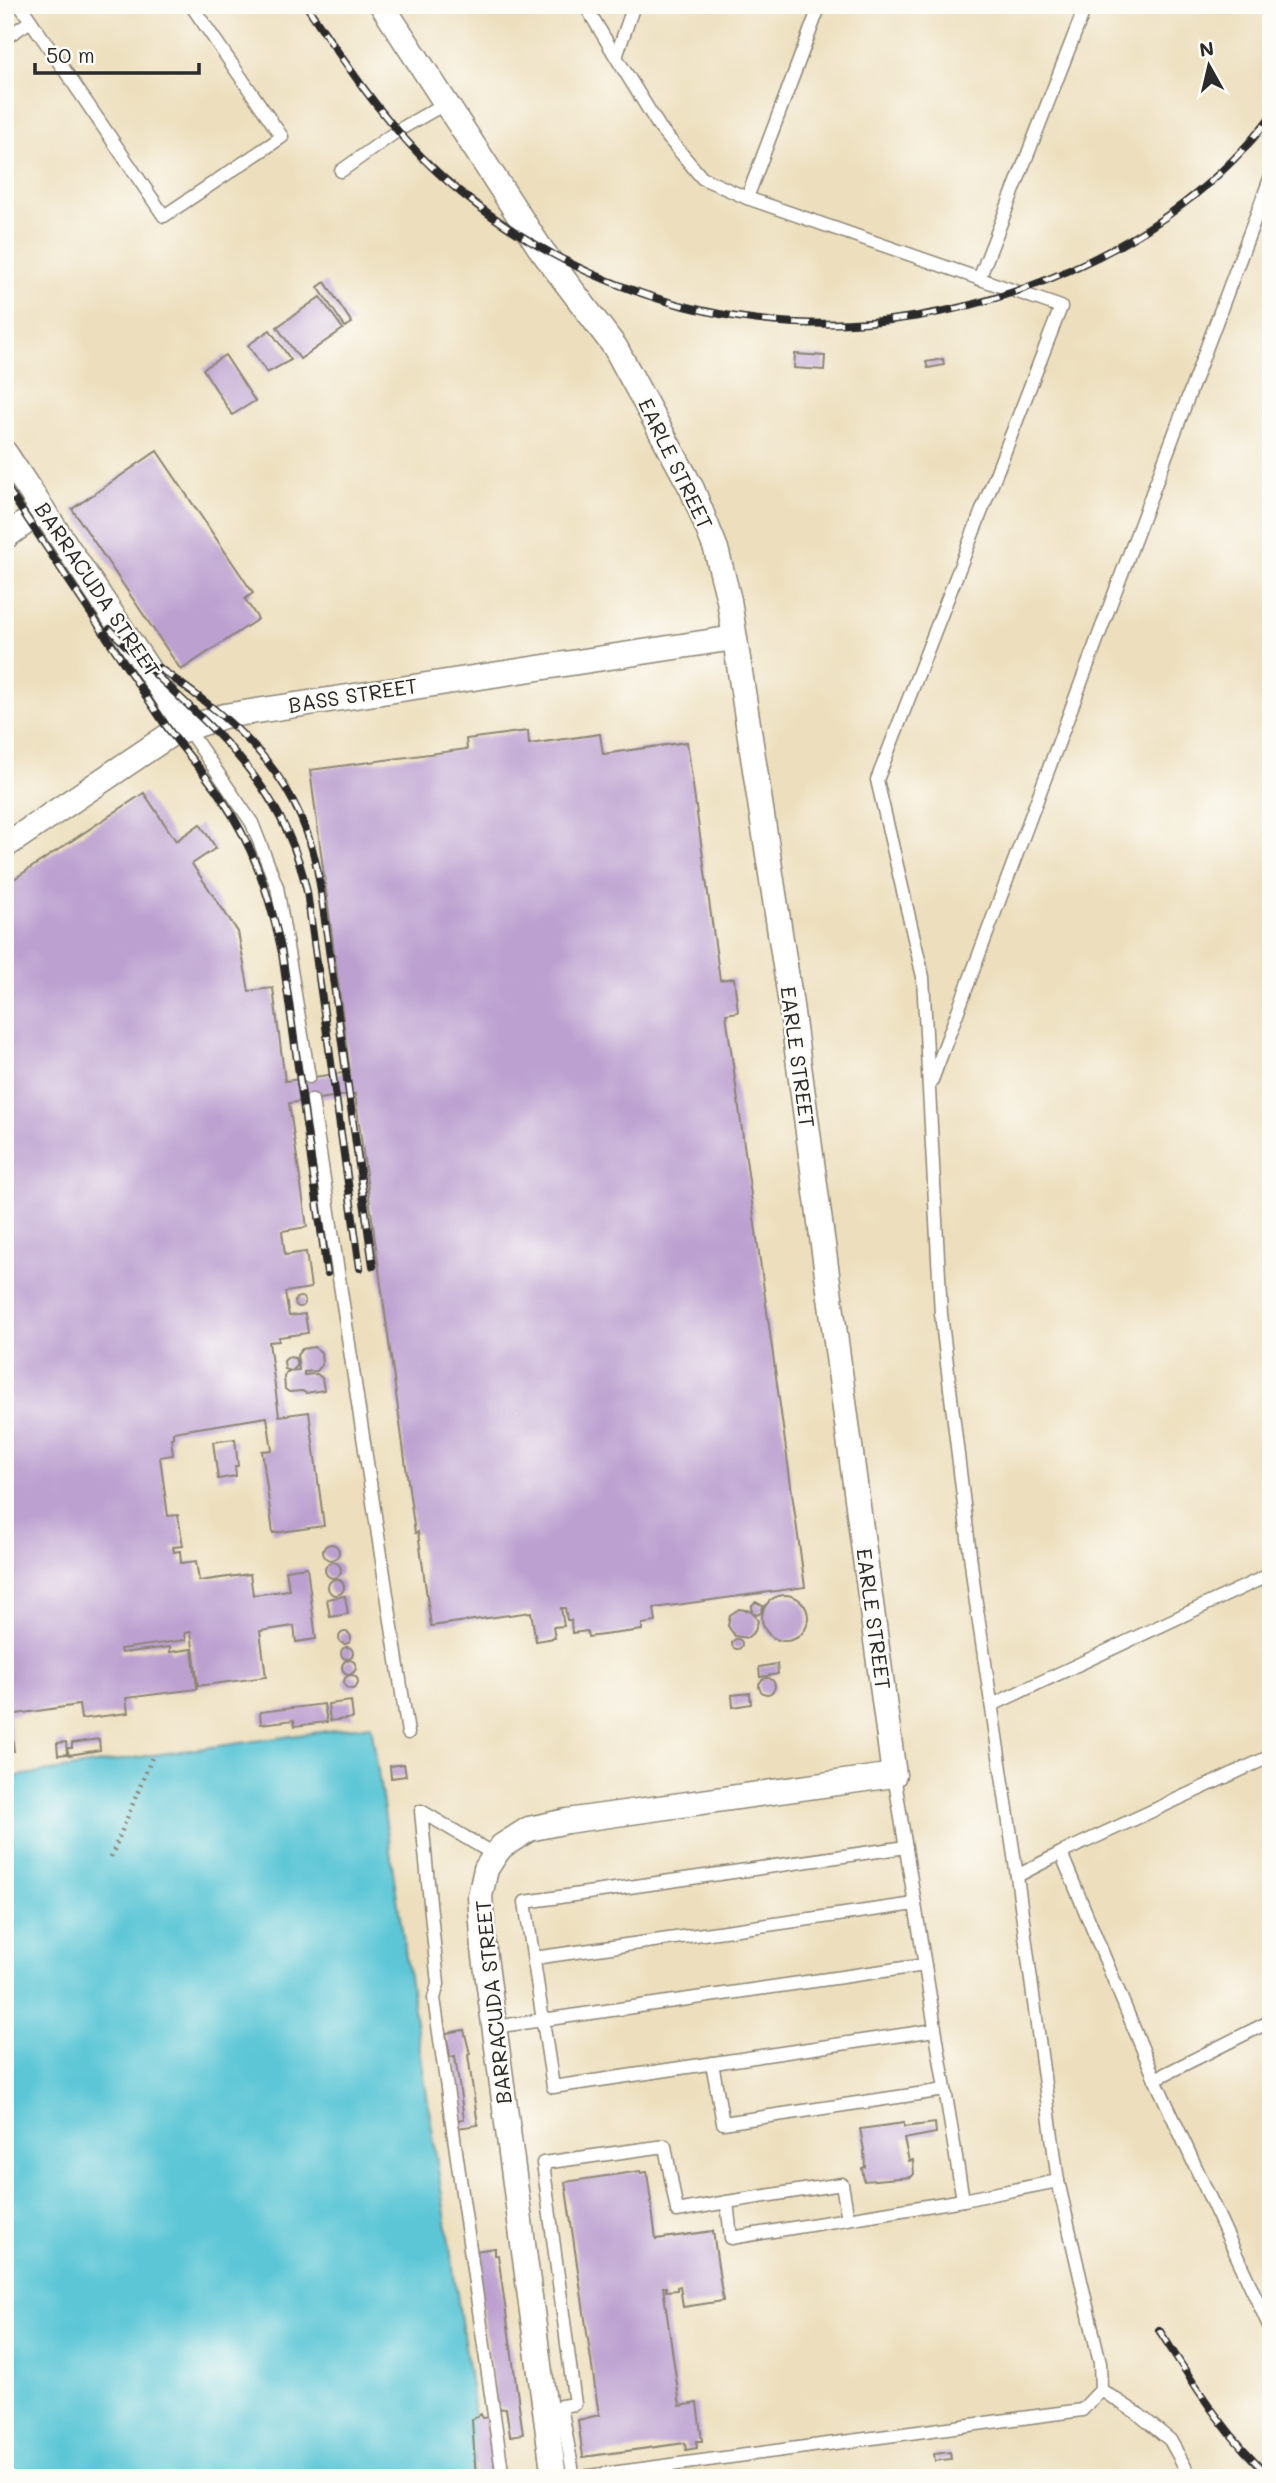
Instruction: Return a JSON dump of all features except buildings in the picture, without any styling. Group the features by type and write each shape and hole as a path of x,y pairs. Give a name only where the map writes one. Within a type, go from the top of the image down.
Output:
{"street":[{"name":"EARLE STREET","path":"382,5 540,248 615,347 692,489 716,549 729,600 790,998 894,1775"},
{"name":"BARRACUDA STREET","path":"5,453 187,728"},
{"path":"5,537 43,510"},
{"name":"BASS STREET","path":"5,846 171,734 224,716 734,638"},
{"name":"BARRACUDA STREET","path":"554,2478 484,1948 480,1896 486,1869 502,1846 529,1829 567,1821 894,1775"}],"lane":[{"path":"20,5 164,216 282,137 191,5"},
{"path":"584,5 660,128 702,178 747,198 1061,307 877,780 923,977 940,1314 975,1597 1017,1877 1058,2181 1100,2363 1101,2390 1082,2410 574,2478 561,2406 575,2404 543,2163 665,2146 677,2211 842,2184 848,2218"},
{"path":"615,57 634,5"},
{"path":"747,198 820,5"},
{"path":"979,279 1086,5"},
{"path":"5,38 31,22"},
{"path":"341,171 397,131 446,103"},
{"path":"929,1087 1271,176"},
{"path":"187,728 252,823 277,887 309,1077"},
{"path":"312,1100 408,1733"},
{"path":"992,1706 1271,1574"},
{"path":"1017,1877 1060,1853 1271,1756"},
{"name":"EARLE STREET","path":"894,1775 963,2200"},
{"path":"495,1855 421,1811 438,1984 434,1998 503,2478"},
{"path":"906,1847 525,1902 542,2020 553,2087 935,2030"},
{"path":"1060,1853 1155,2079 1265,2302 1271,2330"},
{"path":"534,1958 915,1905"},
{"path":"495,2027 925,1965"},
{"path":"1155,2079 1271,2021"},
{"path":"712,2063 723,2123 945,2090"},
{"path":"727,2202 731,2238 963,2200 1058,2181"},
{"path":"1101,2390 1138,2413 1170,2440 1191,2478"}],"path":[{"path":"111,1857 153,1755"}],"water":[{"path":"371,1725 471,2387 476,2439 472,2478 5,2478 5,1778"}],"railway":[{"path":"306,5 377,106 418,153 464,195 532,242 605,279 680,305 758,320 836,324 916,316 995,298 1072,269 1129,240 1182,205 1229,164 1271,116"},
{"path":"5,485 169,730 220,796 242,833 259,871 282,953 327,1273"},
{"path":"110,629 229,746 276,810 294,848 307,892 360,1268"},
{"path":"159,668 217,711 265,758 300,815 312,848 320,885 373,1266"},
{"path":"1159,2330 1224,2426 1271,2477"}]}
